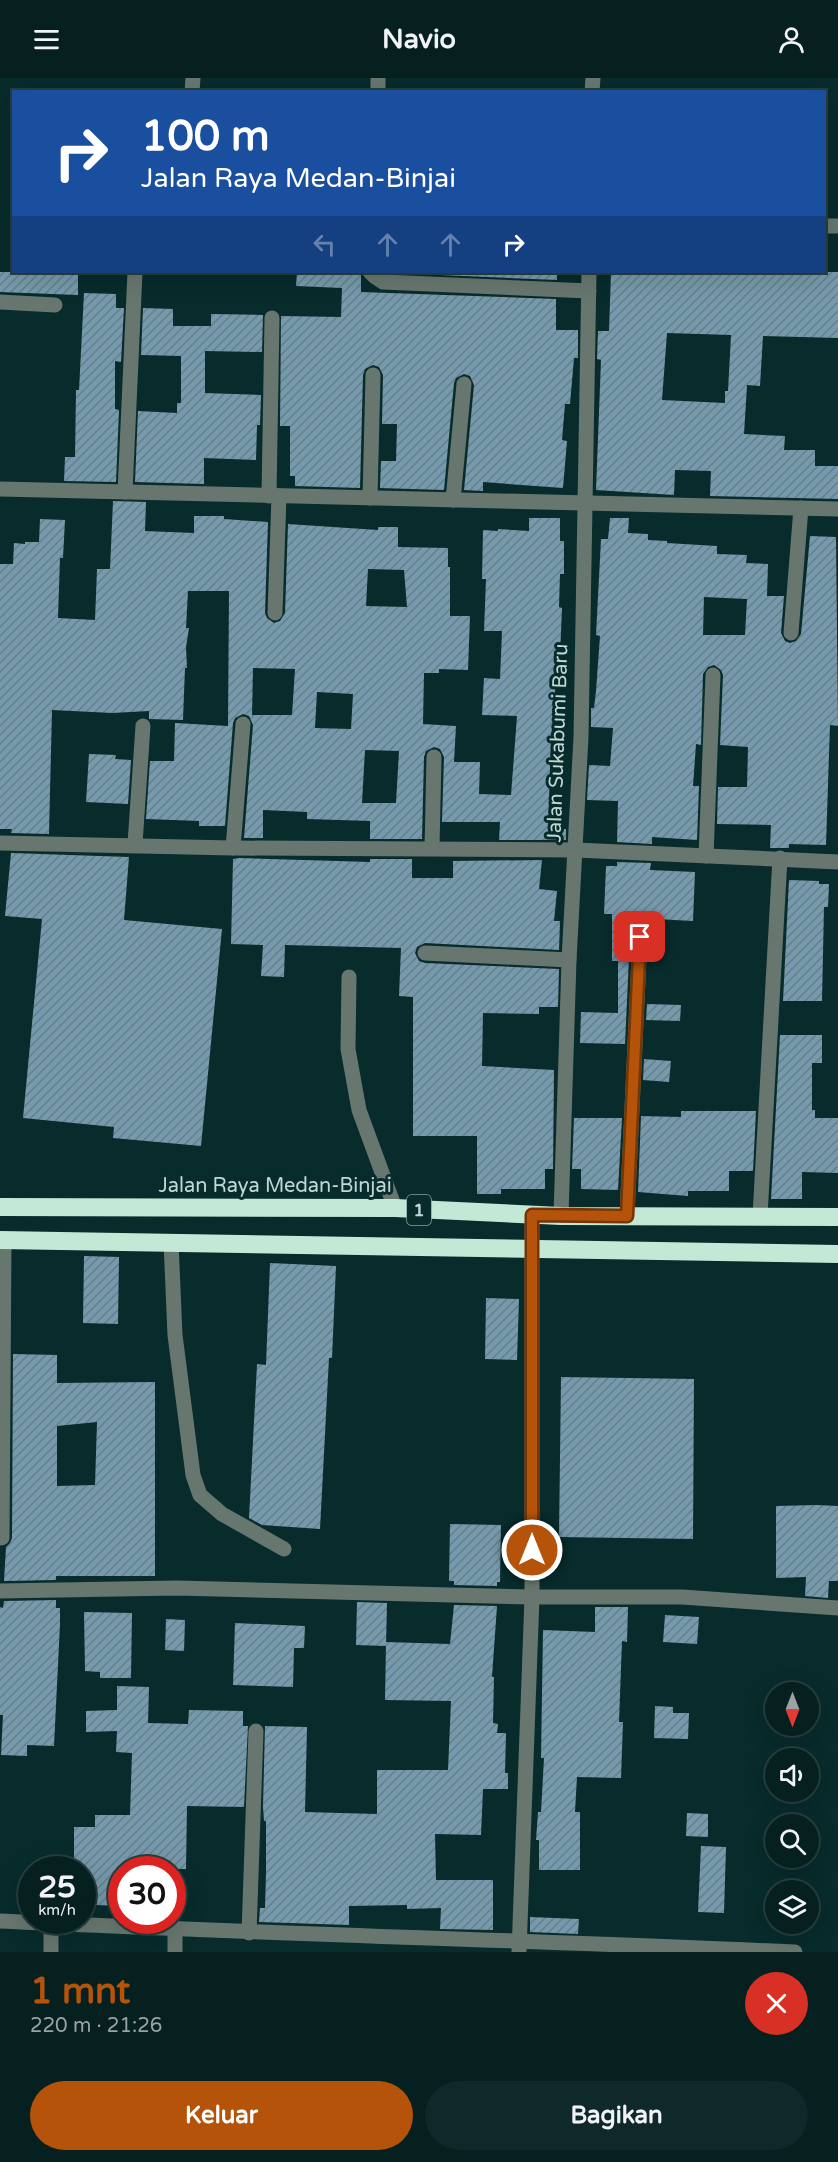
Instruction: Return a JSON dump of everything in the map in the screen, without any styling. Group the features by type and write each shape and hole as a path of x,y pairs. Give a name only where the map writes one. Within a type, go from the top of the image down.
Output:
{"highway":[{"name":"Jalan Raya Medan-Binjai","path":"0,1208 395,1208 561,1216 838,1218"},
{"name":"1","path":"2,1240 838,1254"}],"street":[{"path":"125,492 135,273"},
{"path":"371,273 383,282 589,291"},
{"name":"Jalan Sukabumi Baru","path":"561,1216 569,960 582,725 589,273"},
{"path":"0,302 55,305"},
{"path":"272,318 275,613"},
{"path":"370,498 373,375"},
{"path":"453,500 464,384"},
{"path":"0,489 838,509"},
{"path":"791,633 801,508"},
{"path":"706,856 712,675"},
{"path":"234,848 243,724"},
{"path":"135,844 143,726"},
{"path":"432,848 434,757"},
{"path":"0,843 135,844 234,848 576,850 838,862"},
{"path":"760,1216 780,858"},
{"path":"627,1216 640,937"},
{"path":"425,953 569,960"},
{"path":"349,977 348,1048 359,1110 395,1208"},
{"path":"519,1947 532,1597 532,1215"},
{"path":"2,1240 2,1538"},
{"path":"171,1242 175,1335 193,1475 200,1495 222,1514 284,1549"},
{"path":"0,1591 177,1588 532,1597 682,1597 838,1608"},
{"path":"249,1933 256,1731"},
{"path":"0,1921 18,1922"},
{"path":"186,1930 415,1945 795,1952"},
{"path":"51,1934 51,1952"},
{"path":"175,1934 175,1952"}],"building":[{"path":"0,272 78,273 78,295 0,292"},
{"path":"838,272 838,338 763,336 760,386 747,385 744,434 785,436 784,450 815,450 815,466 838,466 838,499 710,496 711,471 675,470 674,495 596,490 601,360 597,359 598,331 609,331 611,273","holes":["667,333 731,335 728,391 725,391 725,403 662,400"]},
{"path":"297,273 361,273 361,292 556,299 556,330 578,330 578,358 574,358 570,404 565,404 562,440 567,441 563,488 483,482 483,491 464,490 474,385 470,376 464,374 456,378 454,383 444,490 380,488 381,461 396,461 397,424 382,424 383,375 379,367 373,365 365,369 363,375 360,488 295,486 295,476 290,476 290,426 280,426 281,316 341,317 342,288 296,286"},
{"path":"557,273 557,280 416,274"},
{"path":"84,293 116,294 116,308 124,308 121,362 115,361 115,409 119,410 116,482 64,481 65,457 75,457 76,390 79,390"},
{"path":"143,308 173,309 173,326 211,326 211,314 263,315 262,352 205,351 205,393 261,395 256,460 204,458 204,484 135,482 138,411 177,413 177,403 181,403 181,356 141,355"},
{"path":"113,501 146,502 145,531 194,533 194,516 224,516 224,519 268,522 265,613 267,618 274,623 280,621 285,613 288,524 378,530 378,527 398,527 398,547 448,548 450,616 470,616 468,670 439,669 439,673 424,673 423,724 456,726 454,762 480,762 479,794 511,795 517,716 482,715 484,678 500,679 502,631 484,631 486,579 482,579 483,530 529,531 529,518 560,518 560,541 564,541 564,574 560,574 559,607 562,608 559,680 556,680 551,740 548,829 566,829 566,840 499,840 500,822 442,822 444,757 440,749 434,747 426,751 424,757 422,839 370,839 370,821 307,819 307,812 263,810 263,838 244,838 253,725 249,716 243,714 235,718 233,723 225,826 199,826 199,821 146,819 150,761 174,761 175,723 228,726 229,591 188,591 186,628 189,628 183,720 149,719 149,711 112,713 52,710 49,834 11,833 12,829 0,829 0,564 13,564 14,543 39,542 40,519 65,520 63,558 60,558 58,618 95,620 97,569 110,569","holes":["368,569 404,570 407,607 366,606","253,668 295,669 292,715 252,715","317,692 353,694 351,729 315,728","365,750 399,751 396,803 362,803"]},
{"path":"610,518 629,518 628,533 648,534 648,540 717,546 717,554 747,555 746,563 768,564 767,596 784,596 781,633 785,641 790,643 796,641 801,634 810,536 836,537 838,726 830,725 826,845 789,844 789,848 770,848 771,825 717,824 718,787 747,787 748,747 720,745 723,675 721,670 714,665 708,667 703,674 701,745 696,744 693,786 699,786 697,840 652,837 652,844 617,842 618,801 587,800 589,765 610,766 613,728 591,727 591,708 594,708 600,636 596,635 601,539 608,539","holes":["704,597 747,599 745,635 703,635"]},
{"path":"89,754 116,755 115,759 131,760 128,804 86,802"},
{"path":"11,853 129,857 124,920 222,929 201,1146 113,1138 114,1127 23,1118 42,919 5,916"},
{"path":"233,859 370,862 370,859 412,859 412,878 453,878 453,861 542,860 539,889 557,891 554,921 560,921 559,950 425,943 417,947 415,953 419,961 425,963 559,969 558,1007 539,1007 539,1014 483,1013 482,1066 554,1070 553,1169 545,1169 545,1189 501,1189 501,1194 477,1194 477,1136 413,1136 413,997 399,996 401,948 285,945 284,977 261,976 263,945 231,944"},
{"path":"617,862 651,863 650,870 695,872 693,921 637,918 637,928 632,931 630,937 625,1044 580,1043 581,1012 618,1013 618,961 612,961 612,914 604,914 606,866 617,866"},
{"path":"789,880 819,881 819,884 829,884 828,907 824,907 822,1001 783,1001"},
{"path":"647,1004 681,1005 680,1021 646,1020"},
{"path":"780,1035 822,1035 822,1063 812,1063 812,1110 815,1110 815,1118 838,1118 838,1173 802,1172 802,1199 771,1199"},
{"path":"644,1059 671,1061 669,1082 643,1080"},
{"path":"681,1111 756,1111 753,1171 729,1171 729,1191 688,1191 688,1196 638,1192 641,1116 681,1117"},
{"path":"574,1118 622,1118 618,1190 581,1189 581,1169 572,1169"},
{"path":"84,1256 119,1257 118,1324 83,1323"},
{"path":"270,1263 336,1266 320,1529 262,1525 249,1518 257,1364 266,1365"},
{"path":"486,1298 519,1299 517,1360 485,1359"},
{"path":"13,1354 57,1355 57,1383 155,1382 155,1576 56,1576 56,1580 4,1581 6,1547 12,1538","holes":["97,1422 95,1485 57,1486 57,1426"]},
{"path":"561,1377 694,1379 693,1539 559,1537"},
{"path":"776,1506 838,1506 838,1581 829,1581 828,1598 805,1596 806,1577 776,1578"},
{"path":"450,1524 501,1525 500,1582 497,1582 497,1586 454,1585 454,1581 449,1581"},
{"path":"56,1600 56,1608 60,1608 60,1624 54,1746 27,1745 27,1756 1,1755 3,1715 0,1715 0,1607 3,1608 4,1601"},
{"path":"357,1602 387,1603 386,1646 356,1645"},
{"path":"454,1605 497,1606 492,1677 494,1677 493,1723 498,1724 497,1733 506,1733 505,1773 508,1773 508,1789 483,1789 481,1835 435,1834 436,1880 493,1880 493,1930 440,1929 441,1908 407,1909 407,1905 349,1906 349,1925 259,1922 260,1908 265,1908 266,1821 264,1821 263,1807 265,1726 307,1727 305,1812 377,1814 377,1770 448,1770 451,1701 385,1700 386,1642 450,1644"},
{"path":"595,1607 628,1607 627,1642 622,1641 619,1722 623,1722 621,1778 577,1777 575,1812 580,1812 580,1870 539,1870 539,1840 536,1840 538,1812 541,1812 544,1758 541,1758 543,1630 595,1632"},
{"path":"84,1612 132,1613 131,1678 100,1678 100,1672 85,1671"},
{"path":"665,1615 699,1617 697,1644 663,1642"},
{"path":"166,1619 185,1620 184,1651 165,1650"},
{"path":"235,1623 305,1626 304,1648 294,1648 293,1687 233,1685"},
{"path":"117,1686 149,1687 148,1723 188,1724 189,1710 243,1711 243,1726 248,1726 244,1807 187,1806 186,1869 186,1856 108,1856 108,1905 96,1905 96,1856 74,1856 74,1827 95,1827 95,1815 130,1815 132,1753 116,1752 117,1731 86,1732 86,1711 117,1710"},
{"path":"655,1706 673,1707 673,1713 689,1713 688,1739 654,1738"},
{"path":"687,1813 708,1814 708,1837 686,1836"},
{"path":"701,1846 726,1847 724,1913 698,1912"},
{"path":"530,1917 579,1919 578,1934 530,1932"}],"route":[{"path":"532,1550 532,1215 627,1216 640,937"}]}
